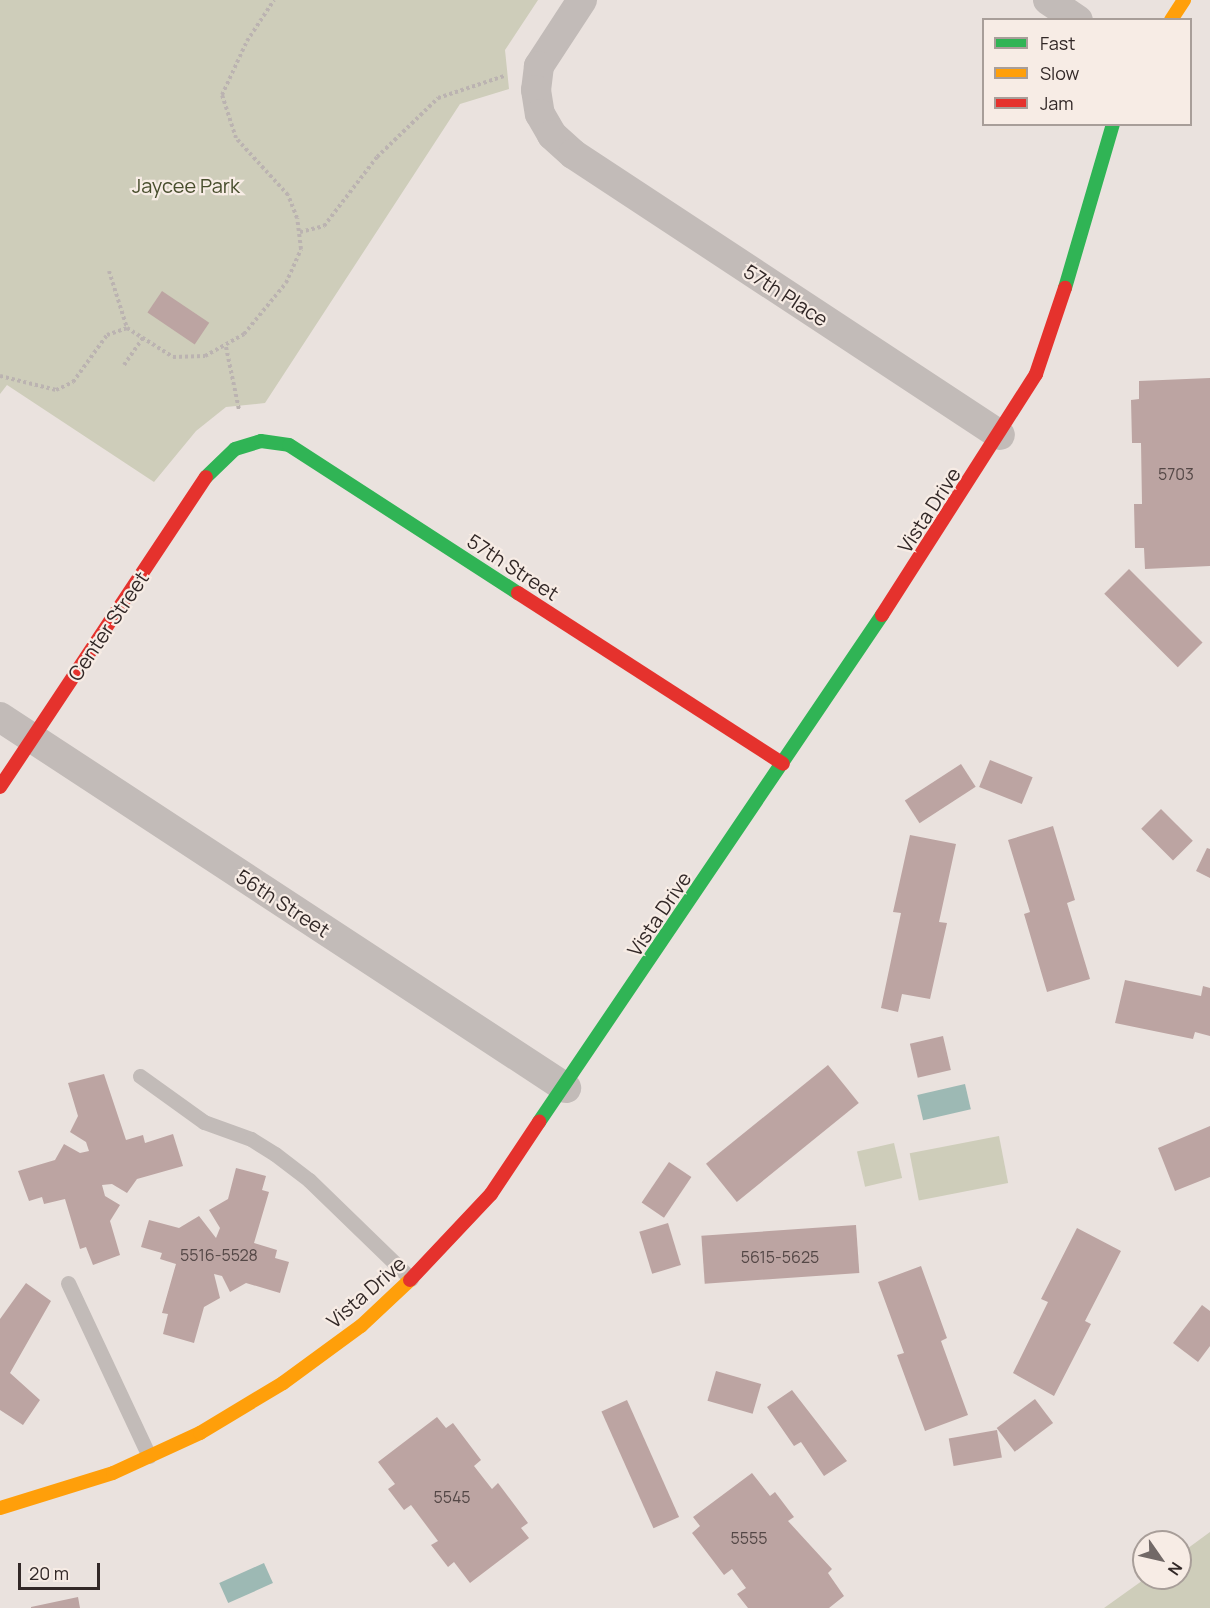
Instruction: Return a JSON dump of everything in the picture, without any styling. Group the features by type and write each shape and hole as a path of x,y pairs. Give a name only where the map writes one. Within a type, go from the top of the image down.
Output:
{"street":[{"name":"57th Place","path":"582,0 539,66 536,90 540,114 552,135 573,154 1000,435"},
{"path":"1048,0 1075,18"},
{"path":"1173,18 1184,0"},
{"name":"Vista Drive","path":"0,1508 149,1456 200,1433 283,1383 361,1326 411,1280 491,1194 566,1088 783,764 1000,435 1036,374 1056,323 1088,197 1112,126"},
{"name":"57th Street","path":"215,464 235,449 261,441 289,445 783,764"},
{"name":"Center Street","path":"0,788 215,464"},
{"name":"56th Street","path":"0,717 566,1088"}],"lane":[{"path":"140,1076 204,1122 251,1139 292,1167 411,1280"},
{"path":"68,1282 149,1456"}],"path":[{"path":"109,271 127,328 184,360 226,347 259,319 286,283 301,249 300,232 288,195 230,127 222,95 247,40 274,0"},
{"path":"300,232 324,226 377,157 438,98 504,76"},
{"path":"0,376 56,390 73,382 107,334 127,328"},
{"path":"124,365 143,338"},
{"path":"226,347 239,410"}],"green space":[{"name":"Jaycee Park","path":"0,0 538,0 505,50 509,89 460,104 265,403 226,407 196,431 154,482 7,385 0,394"},
{"path":"999,1136 1008,1183 919,1200 910,1153"},
{"path":"894,1143 902,1178 865,1187 857,1152"},
{"path":"1210,1532 1210,1608 1104,1608 1132,1588 1132,1590 1192,1590 1192,1545"}],"water":[{"path":"965,1084 971,1109 923,1120 917,1095"},
{"path":"264,1563 273,1583 228,1603 219,1583"}],"building":[{"path":"162,291 209,323 195,344 147,313"},
{"path":"1210,378 1210,566 1145,569 1144,548 1135,548 1134,504 1142,504 1141,443 1132,443 1131,400 1139,399 1139,381"},
{"path":"1129,569 1203,643 1178,667 1104,594"},
{"path":"990,760 1033,777 1022,804 979,787"},
{"path":"961,764 976,787 920,823 905,800"},
{"path":"1161,809 1193,841 1173,861 1141,829"},
{"path":"1053,826 1075,900 1067,903 1090,979 1047,992 1024,914 1030,912 1008,840"},
{"path":"910,835 956,844 939,922 947,923 930,999 902,994 898,1012 881,1008 901,913 893,912"},
{"path":"1207,848 1210,849 1210,878 1196,871"},
{"path":"1125,980 1201,996 1203,986 1210,988 1210,1036 1195,1032 1193,1039 1115,1023"},
{"path":"943,1036 951,1070 918,1078 910,1044"},
{"path":"828,1065 859,1103 737,1202 706,1164"},
{"path":"104,1074 126,1140 143,1135 145,1143 173,1134 183,1166 137,1179 127,1193 112,1184 102,1185 105,1196 120,1205 110,1221 120,1255 93,1265 86,1247 80,1249 65,1199 44,1204 42,1197 29,1201 18,1171 55,1160 64,1144 80,1153 89,1151 86,1142 70,1132 78,1116 68,1083"},
{"path":"1210,1126 1210,1177 1175,1191 1158,1148"},
{"path":"669,1162 691,1177 664,1218 642,1203"},
{"path":"236,1168 266,1176 262,1190 269,1192 254,1243 277,1250 275,1258 289,1262 280,1293 246,1283 230,1292 222,1276 214,1274 220,1298 204,1307 194,1343 163,1334 168,1314 162,1313 176,1264 160,1259 162,1253 141,1247 149,1220 179,1228 199,1216 216,1238 220,1228 209,1210 228,1199"},
{"path":"668,1223 681,1265 652,1274 639,1232"},
{"path":"856,1225 859,1273 705,1284 701,1236"},
{"path":"1077,1228 1121,1251 1085,1321 1091,1324 1054,1396 1013,1373 1048,1302 1041,1299"},
{"path":"921,1266 947,1338 941,1341 968,1415 925,1431 897,1355 904,1353 878,1282"},
{"path":"26,1283 51,1301 10,1373 40,1400 23,1425 0,1410 0,1319"},
{"path":"1202,1305 1210,1311 1210,1346 1198,1362 1173,1343"},
{"path":"716,1371 761,1384 753,1414 707,1401"},
{"path":"792,1390 847,1461 824,1476 801,1442 794,1446 767,1407"},
{"path":"1035,1399 1053,1423 1015,1452 997,1428"},
{"path":"627,1400 679,1517 653,1528 601,1411"},
{"path":"437,1417 446,1428 453,1423 481,1460 474,1466 492,1489 498,1483 528,1523 521,1528 529,1538 470,1583 454,1562 448,1567 431,1545 438,1541 411,1505 404,1510 388,1489 395,1484 378,1462"},
{"path":"997,1430 1002,1458 954,1466 949,1439"},
{"path":"752,1473 770,1496 775,1492 794,1517 788,1521 832,1569 828,1573 844,1596 829,1608 748,1608 737,1594 746,1588 732,1569 724,1575 692,1533 700,1526 693,1517"},
{"path":"78,1597 80,1608 31,1608 31,1607"}],"traffic: fast":[{"path":"1065,288 1112,126"},
{"path":"206,477 235,449 261,441 289,445 518,593"},
{"path":"539,1122 882,615"}],"traffic: slow":[{"path":"1172,18 1184,0"},
{"path":"0,1508 113,1473 200,1433 283,1383 361,1326 410,1280"}],"traffic: jam":[{"path":"882,615 1036,374 1065,288"},
{"path":"0,787 206,477"},
{"path":"518,593 783,764"},
{"path":"410,1280 491,1194 539,1122"}]}
